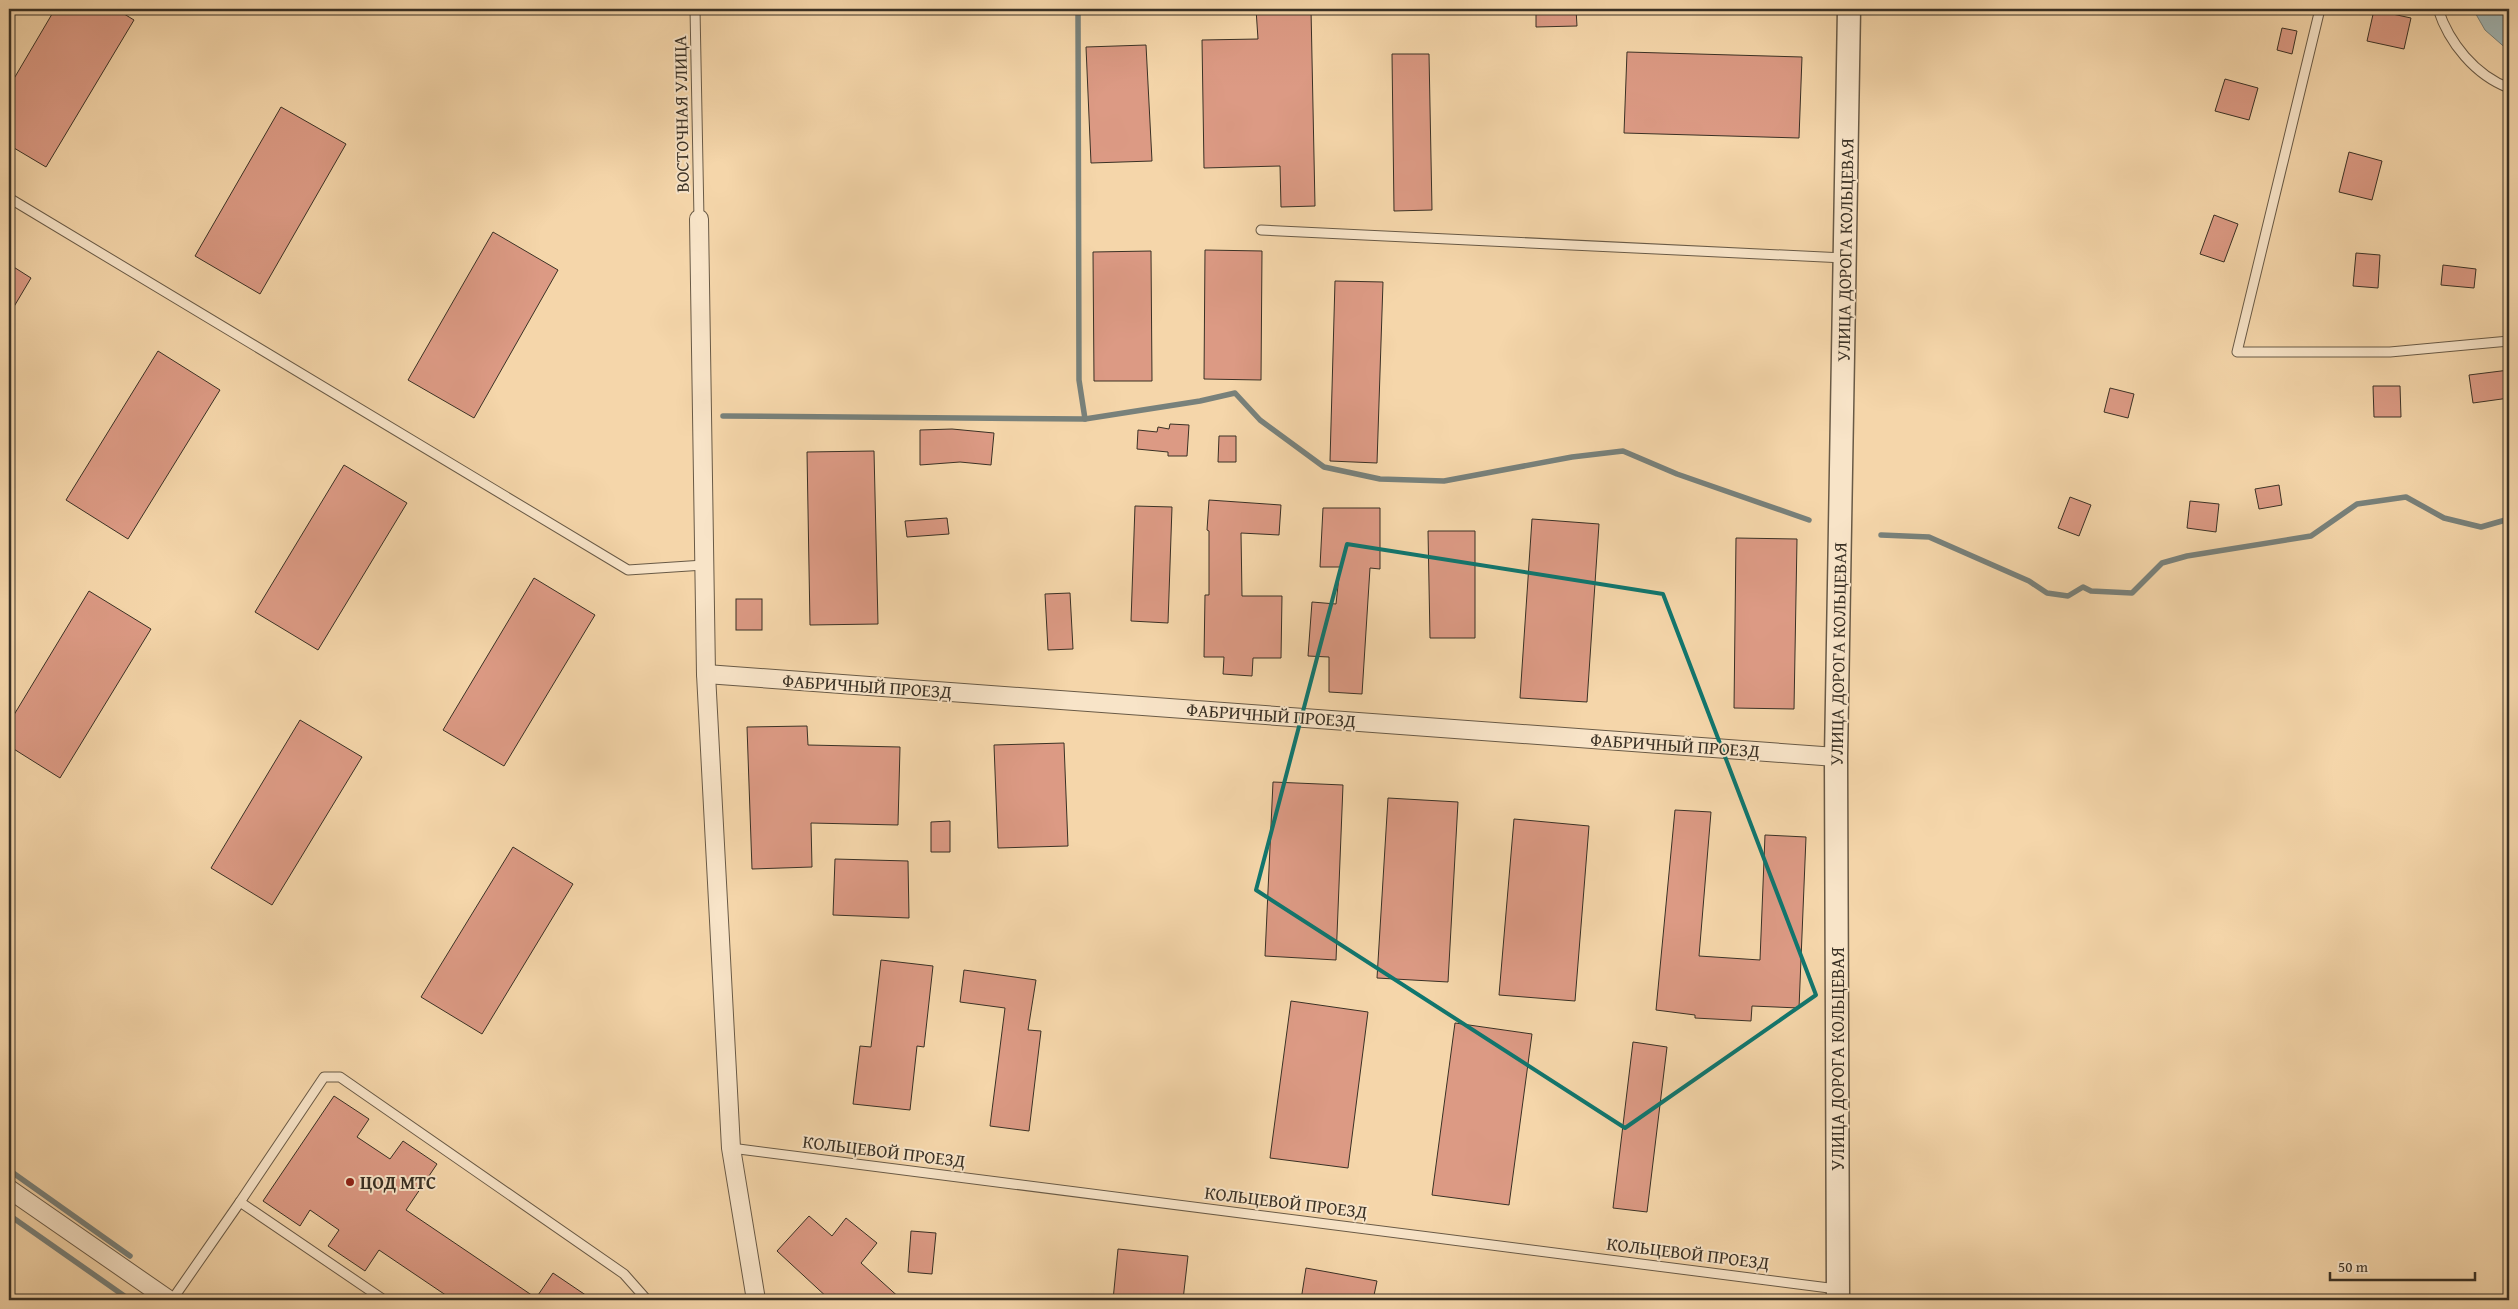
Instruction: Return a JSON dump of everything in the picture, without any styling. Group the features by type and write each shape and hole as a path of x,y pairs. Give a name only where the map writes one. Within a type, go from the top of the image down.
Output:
{"street":[{"name":"УЛИЦА ДОРОГА КОЛЬЦЕВАЯ","path":"1838,1295 1836,757 1849,9"},
{"path":"699,219 706,674 731,1148 756,1300"},
{"name":"ФАБРИЧНЫЙ ПРОЕЗД","path":"706,674 1836,757"},
{"path":"9,1189 170,1300"}],"lane":[{"name":"ВОСТОЧНАЯ УЛИЦА","path":"695,9 699,219"},
{"path":"2320,9 2238,352 2390,352 2509,341"},
{"path":"2438,9 2456,46 2481,71 2509,88"},
{"path":"9,198 628,570 704,566"},
{"path":"1261,230 1844,258"},
{"path":"170,1300 240,1202 324,1077 340,1077 624,1274 647,1300"},
{"name":"КОЛЬЦЕВОЙ ПРОЕЗД","path":"731,1148 1838,1295"},
{"path":"240,1202 384,1300"}],"highlighted area":[{"path":"1347,544 1663,594 1816,995 1625,1128 1256,890"}],"shaded area":[{"path":"2473,9 2509,9 2509,51 2485,30"}],"building":[{"path":"55,9 116,9 134,20 46,167 9,145 9,87"},
{"path":"1256,9 1311,9 1315,206 1281,207 1280,166 1204,168 1202,40 1258,39"},
{"path":"1536,9 1576,9 1577,26 1536,27"},
{"path":"2374,10 2411,18 2404,49 2367,41"},
{"path":"2282,28 2297,31 2292,54 2277,50"},
{"path":"1146,45 1152,161 1091,163 1086,47"},
{"path":"1627,52 1802,57 1799,138 1624,133"},
{"path":"1392,54 1429,54 1432,210 1394,211"},
{"path":"2225,79 2258,88 2249,120 2215,111"},
{"path":"281,107 346,144 260,294 195,256"},
{"path":"2349,152 2382,161 2372,200 2339,192"},
{"path":"2214,215 2238,224 2224,262 2200,254"},
{"path":"493,232 558,270 474,418 408,380"},
{"path":"1205,250 1262,251 1261,380 1204,379"},
{"path":"1151,251 1152,381 1094,381 1093,252"},
{"path":"2356,253 2380,255 2378,288 2353,286"},
{"path":"9,264 31,278 9,315"},
{"path":"2443,265 2476,269 2474,288 2441,285"},
{"path":"1335,281 1383,282 1377,463 1330,461"},
{"path":"158,351 220,390 128,539 66,500"},
{"path":"2509,370 2509,398 2473,403 2469,375"},
{"path":"2373,386 2400,386 2401,417 2374,417"},
{"path":"2110,388 2134,394 2128,418 2104,412"},
{"path":"1170,424 1189,425 1187,456 1168,456 1168,452 1137,449 1138,430 1157,432 1158,427 1169,429"},
{"path":"952,429 994,433 991,465 960,462 920,465 920,430"},
{"path":"1219,436 1236,436 1236,462 1218,462"},
{"path":"874,451 878,624 810,625 807,452"},
{"path":"344,465 407,503 318,650 255,612"},
{"path":"2279,485 2282,505 2259,509 2255,489"},
{"path":"2070,497 2091,505 2079,536 2058,528"},
{"path":"1209,500 1281,505 1279,535 1241,533 1242,596 1282,596 1281,658 1253,658 1252,676 1223,674 1224,657 1204,657 1205,595 1209,595 1209,531 1207,530"},
{"path":"2190,501 2219,504 2216,532 2187,528"},
{"path":"1135,506 1172,507 1168,623 1131,621"},
{"path":"1323,508 1380,508 1380,569 1370,568 1362,694 1329,692 1329,657 1308,656 1312,602 1336,604 1340,567 1320,567"},
{"path":"947,518 949,534 907,537 905,521"},
{"path":"1532,519 1599,524 1587,702 1520,698"},
{"path":"1428,531 1475,531 1475,638 1430,638"},
{"path":"1736,538 1797,539 1794,709 1734,708"},
{"path":"534,578 595,615 504,766 443,730"},
{"path":"89,591 151,629 60,778 9,746 9,723"},
{"path":"1070,593 1073,649 1048,650 1045,594"},
{"path":"736,599 762,599 762,630 736,630"},
{"path":"300,720 362,757 272,905 211,868"},
{"path":"807,726 808,745 900,747 898,825 811,823 812,867 752,869 747,727"},
{"path":"1064,743 1068,846 998,848 994,745"},
{"path":"1273,782 1343,785 1336,960 1265,956"},
{"path":"1388,798 1458,802 1448,982 1377,978"},
{"path":"1675,810 1711,812 1699,956 1760,960 1765,835 1806,837 1799,1008 1752,1006 1751,1021 1695,1018 1695,1015 1656,1010"},
{"path":"1514,819 1589,826 1575,1001 1499,995"},
{"path":"950,821 950,852 931,852 931,822"},
{"path":"513,847 573,884 482,1034 421,997"},
{"path":"835,859 908,861 909,918 833,915"},
{"path":"881,960 933,966 924,1047 917,1046 910,1110 853,1104 860,1046 871,1047"},
{"path":"964,970 1036,980 1028,1030 1041,1031 1029,1131 990,1126 1005,1008 960,1002"},
{"path":"1291,1001 1368,1012 1348,1168 1270,1158"},
{"path":"1455,1023 1532,1034 1509,1205 1432,1195"},
{"path":"1633,1042 1667,1047 1647,1212 1613,1208"},
{"name":"ЦОД МТС","path":"334,1096 369,1119 357,1137 390,1159 403,1141 437,1164 406,1210 536,1298 553,1273 593,1300 453,1300 379,1250 365,1271 328,1246 339,1230 310,1210 300,1226 263,1201"},
{"path":"809,1216 832,1236 846,1218 877,1243 861,1263 902,1300 830,1300 777,1251"},
{"path":"911,1231 936,1233 932,1274 908,1272"},
{"path":"1118,1249 1188,1256 1183,1300 1113,1300"},
{"path":"1306,1268 1377,1281 1373,1300 1301,1300"}],"waterway":[{"path":"723,416 1085,419 1079,380 1078,9"},
{"path":"1085,419 1200,401 1235,393 1260,420 1324,467 1380,479 1444,481 1572,457 1623,451 1677,474 1809,520"},
{"path":"1881,535 1929,537 2029,581 2047,593 2068,596 2083,587 2091,591 2132,593 2162,563 2187,556 2311,536 2357,504 2406,497 2444,518 2481,527 2509,519"},
{"path":"9,1170 130,1256"},
{"path":"9,1215 130,1300"}],"place":[{"name":"ЦОД МТС","path":"350,1182"}]}
